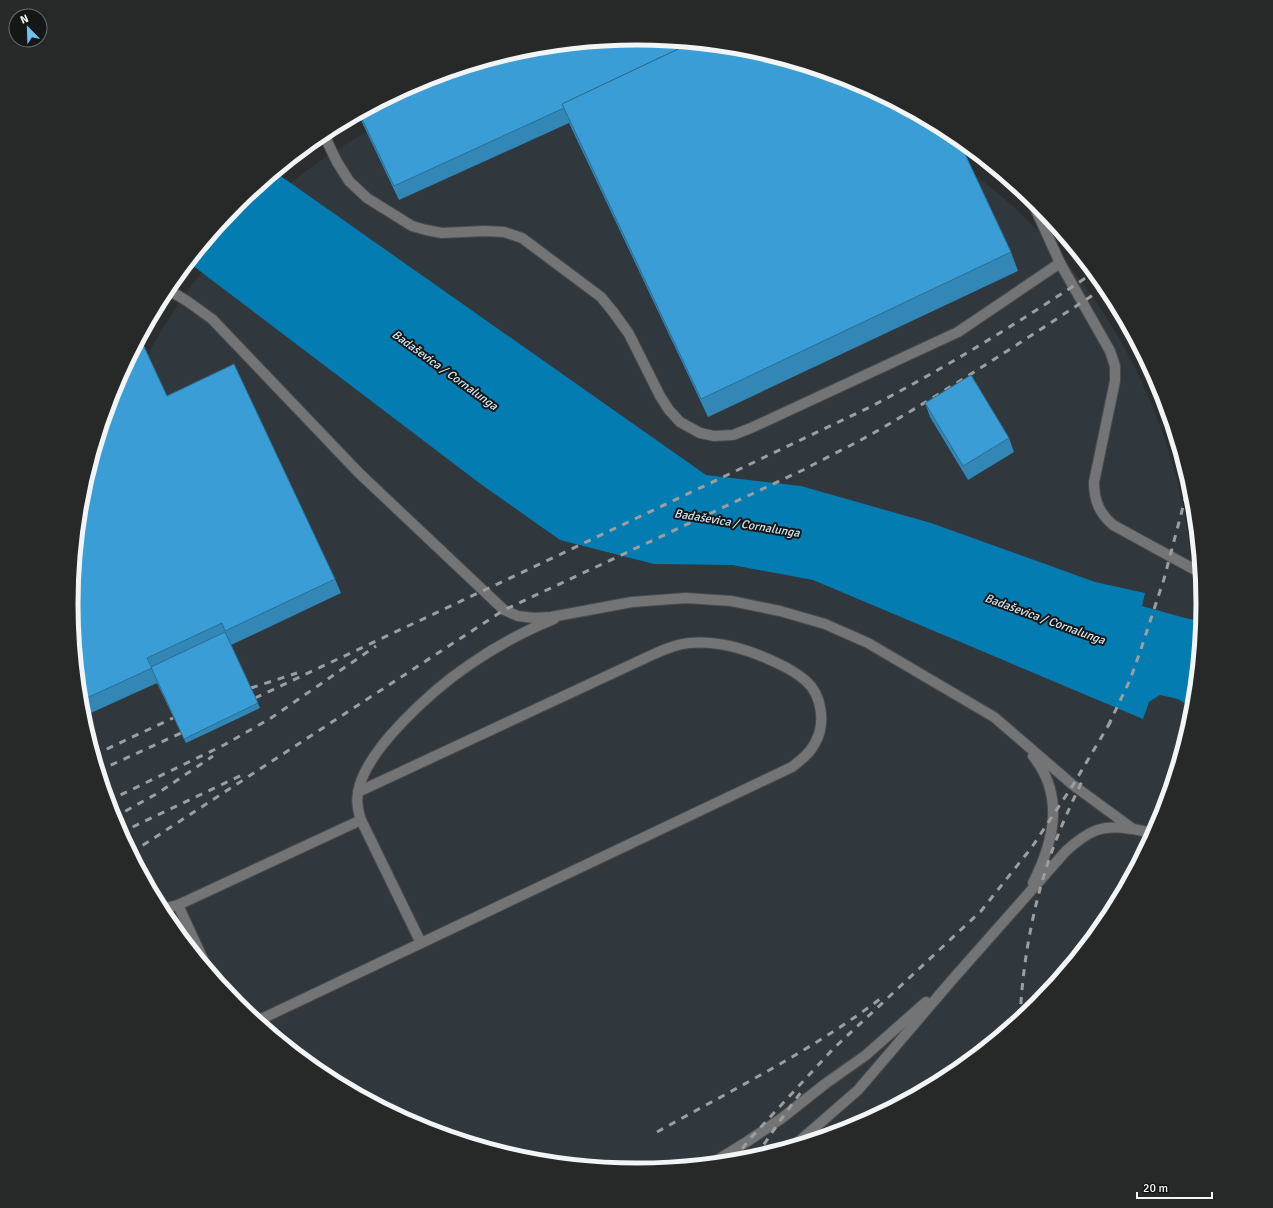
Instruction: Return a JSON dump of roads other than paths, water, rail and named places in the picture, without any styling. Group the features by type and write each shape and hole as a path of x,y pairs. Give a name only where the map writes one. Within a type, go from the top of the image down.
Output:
{"lane":[{"path":"326,139 337,162 349,181 366,198 412,226 442,232 504,232 522,238 600,297 614,313 628,334 660,396 669,410 680,422 700,433 714,436 733,435 751,428 958,332 1060,263"},
{"path":"1039,216 1060,263 1110,351 1116,366 1116,381 1094,482 1094,493 1097,505 1104,517 1113,525 1194,569"},
{"path":"173,292 212,319 360,473 504,610 518,616 534,618 551,617 632,602 686,598 731,601 780,611 825,624 868,643 994,717 1074,785 1133,829"},
{"path":"421,943 361,820 357,804 358,792 366,770 380,749 406,718 431,694 468,665 534,627 567,614"},
{"path":"262,1019 792,767 807,755 816,742 821,726 821,712 816,694 807,682 794,671 737,646 711,643 689,643 670,647 654,654 358,792"},
{"path":"1019,739 1040,764 1049,782 1053,800 1053,822 1049,842 1036,876 1025,897"},
{"path":"167,908 178,905 361,820"},
{"path":"804,1137 858,1090 1025,897 1062,856 1080,839 1093,831 1105,828 1118,827 1147,832"},
{"path":"178,905 200,953"},
{"path":"725,1155 748,1141 866,1055 952,980"}],"water":[{"name":"Badaševica / Cornalunga","path":"279,175 706,475 801,486 931,523 1095,582 1145,593 1142,606 1195,620 1191,677 1186,706 1178,699 1160,695 1149,702 1143,719 813,580 732,565 654,564 560,540 478,482 192,265 216,235 241,209"}],"railway":[{"path":"255,698 870,407 983,343 1039,309 1089,276"},
{"path":"135,851 504,610 803,470 857,442 971,374 1099,291"},
{"path":"1108,726 1130,680 1141,649 1164,579 1185,498"},
{"path":"113,799 224,745 271,718 376,646"},
{"path":"251,688 297,673"},
{"path":"98,753 173,718"},
{"path":"739,1153 748,1141 833,1049 981,911 1032,847 1073,785 1111,721"},
{"path":"103,769 181,733"},
{"path":"119,815 158,793 213,756"},
{"path":"126,830 246,773"},
{"path":"1021,1009 1027,948 1043,879 1058,835 1084,777"},
{"path":"657,1132 799,1053 827,1036 880,999"},
{"path":"761,1149 804,1088"}]}
